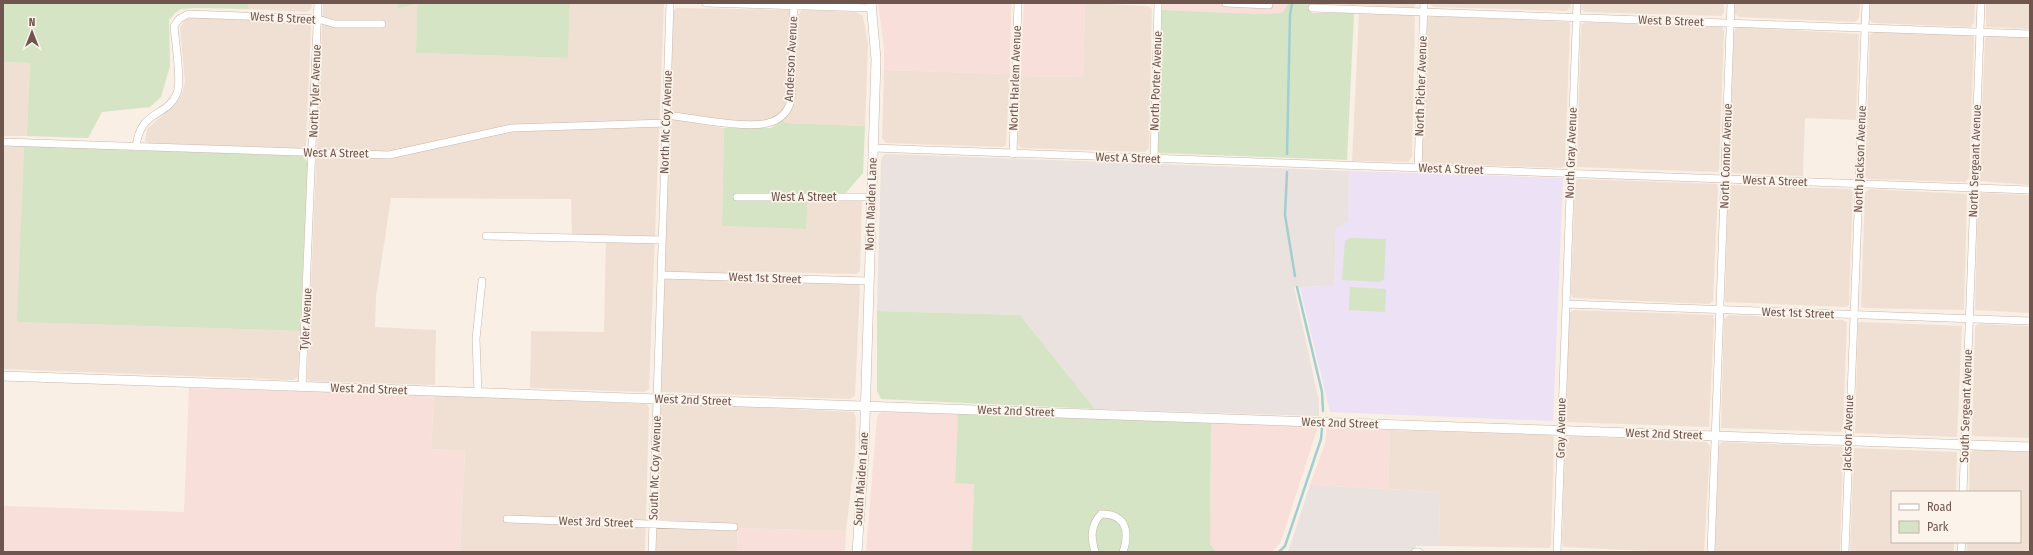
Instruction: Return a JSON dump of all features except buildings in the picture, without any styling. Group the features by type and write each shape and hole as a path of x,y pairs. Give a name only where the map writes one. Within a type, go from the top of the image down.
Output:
{"street":[{"name":"North Tyler Avenue","path":"309,251 318,3"},
{"name":"North Mc Coy Avenue","path":"662,240 670,3"},
{"path":"706,3 872,6"},
{"name":"North Harlem Avenue","path":"1012,154 1018,3"},
{"name":"North Porter Avenue","path":"1154,159 1158,3"},
{"path":"1226,3 1270,4"},
{"name":"North Picher Avenue","path":"1418,168 1424,3"},
{"name":"North Gray Avenue","path":"1566,304 1577,3"},
{"name":"North Connor Avenue","path":"1711,552 1731,3"},
{"name":"North Jackson Avenue","path":"1853,315 1866,3"},
{"name":"North Sergeant Avenue","path":"1969,319 1981,3"},
{"name":"Anderson Avenue","path":"667,115 762,124 770,122 784,114 791,100 793,4"},
{"name":"North Maiden Lane","path":"865,406 876,59 872,6"},
{"name":"West B Street","path":"1312,8 2030,34"},
{"name":"West B Street","path":"136,147 138,134 143,124 169,104 178,92 174,26 184,16 188,14 318,19 335,24 382,24"},
{"name":"West A Street","path":"3,142 389,155 512,128 666,123"},
{"name":"West A Street","path":"873,148 2030,190"},
{"name":"West A Street","path":"737,197 871,197"},
{"path":"486,236 662,240"},
{"name":"South Mc Coy Avenue","path":"652,552 662,240"},
{"name":"Tyler Avenue","path":"302,386 309,251"},
{"name":"West 1st Street","path":"661,275 869,281"},
{"path":"478,393 476,339 482,281"},
{"name":"West 1st Street","path":"1566,304 2030,321"},
{"name":"Gray Avenue","path":"1557,552 1566,304"},
{"name":"Jackson Avenue","path":"1845,552 1853,315"},
{"name":"South Sergeant Avenue","path":"1963,491 1969,319"},
{"name":"West 2nd Street","path":"3,376 2030,447"},
{"name":"South Maiden Lane","path":"857,552 864,453 865,406"},
{"path":"1095,552 1092,536 1093,527 1101,514 1116,517 1122,521 1126,528 1127,536 1124,552"},
{"name":"West 3rd Street","path":"507,519 734,527"}],"shaded area":[{"path":"248,3 312,3 311,9 307,12 248,9"},
{"path":"323,3 398,3 398,9 417,4 416,53 568,58 570,3 664,3 649,389 644,392 530,388 531,331 604,332 606,236 572,235 571,199 391,198 376,297 375,327 436,330 435,385 309,381 307,379"},
{"path":"878,3 1011,3 1010,74 884,70 884,47"},
{"path":"1024,3 1085,3 1083,77 1020,76"},
{"path":"1085,3 1148,6 1152,9 1149,148 1145,152 1021,148 1018,144 1020,76 1083,77"},
{"path":"1162,3 1289,3 1282,13 1257,14 1162,10"},
{"path":"1314,3 1417,3 1413,8"},
{"path":"1428,3 1571,3 1570,8 1566,11 1434,7"},
{"path":"1581,3 1724,3 1724,12 1721,16 1585,12 1581,9"},
{"path":"1735,3 1860,3 1859,18 1855,22 1739,17 1735,14"},
{"path":"1870,3 1975,3 1974,23 1970,27 1874,23 1871,22 1869,17"},
{"path":"1986,3 2030,3 2030,29 1986,27"},
{"path":"676,8 790,10 787,97 786,104 781,113 774,118 761,122 738,121 671,113 673,12"},
{"path":"802,10 856,12 863,16 868,45 865,126 786,123 783,120 788,115 795,98 798,15"},
{"path":"1359,14 1412,15 1415,17 1412,157 1408,162 1352,161"},
{"path":"194,17 309,22 311,27 306,146 300,149 148,143 145,141 147,129 176,103 182,94 185,82 180,28 185,20"},
{"path":"1429,17 1569,22 1565,166 1561,168 1423,163 1421,160 1427,21"},
{"path":"1585,22 1722,27 1724,31 1719,169 1717,172 1577,167 1581,25"},
{"path":"1738,27 1859,34 1856,120 1805,118 1803,176 1731,173 1729,171 1734,31"},
{"path":"1875,31 1973,35 1969,178 1965,182 1868,179 1865,177 1870,35"},
{"path":"1989,36 2030,37 2030,185 1979,181 1985,39"},
{"path":"3,62 30,63 27,136 3,136"},
{"path":"884,70 1010,74 1006,145 1003,147 886,143 882,138"},
{"path":"672,119 724,128 722,226 806,229 808,199 862,200 860,271 856,274 730,271 728,275 665,273 669,123"},
{"path":"3,145 24,146 18,322 300,331 298,377 293,380 3,369"},
{"path":"885,154 1349,171 1348,222 1336,229 1334,286 1294,287 1319,401 1319,416 1095,409 1020,315 877,311 881,162 882,157"},
{"path":"1349,171 1563,178 1553,421 1330,412 1300,287 1334,286 1336,229 1348,222"},
{"path":"1576,180 1717,184 1713,301 1709,304 1573,298 1571,293 1575,184"},
{"path":"1732,185 1849,189 1853,191 1849,305 1846,307 1725,302 1728,188"},
{"path":"1869,189 1967,194 1964,310 1861,307 1865,193"},
{"path":"1981,193 2030,195 2030,313 1975,310 1978,196"},
{"path":"665,279 858,284 860,288 855,396 850,399 662,392"},
{"path":"1574,310 1713,315 1709,427 1566,422 1569,313"},
{"path":"1729,315 1843,320 1847,322 1843,427 1841,432 1721,428 1724,319"},
{"path":"1859,322 1962,326 1957,437 1855,433"},
{"path":"1978,324 2030,326 2030,438 1972,435 1975,327"},
{"path":"189,388 434,395 431,449 465,451 460,552 3,552 3,506 184,512"},
{"path":"434,395 647,404 649,409 645,552 460,552 465,451 431,449"},
{"path":"667,403 854,412 856,418 855,456 846,531 738,528 737,552 656,552 661,408 662,405"},
{"path":"880,413 958,414 955,482 974,483 972,552 866,552 877,417"},
{"path":"1211,422 1318,426 1283,535 1280,543 1271,552 1216,552 1210,544"},
{"path":"1327,427 1390,430 1388,489 1310,485 1325,443"},
{"path":"1390,430 1550,435 1554,437 1551,545 1549,548 1439,546 1440,492 1388,489"},
{"path":"1570,436 1707,442 1710,447 1704,552 1667,552 1564,547 1562,543 1565,441"},
{"path":"1722,442 1842,447 1840,552 1715,552 1719,446"},
{"path":"1854,448 1957,452 1956,491 1891,491 1891,543 1954,543 1954,552 1850,552"},
{"path":"1974,450 2030,452 2030,552 1967,552 1967,543 2021,543 2021,491 1969,491 1970,453"},
{"path":"1310,485 1440,492 1439,546 1416,546 1415,552 1288,552"},
{"path":"738,528 846,531 845,552 737,552"}],"green space":[{"path":"3,3 248,3 248,9 195,8 181,9 175,13 169,20 170,66 161,97 150,107 102,112 88,138 27,136 30,63 3,62"},
{"path":"398,3 570,3 568,58 416,53 417,4 397,9"},
{"path":"1289,3 1314,3 1311,13 1354,13 1347,160 1158,152 1162,10 1257,14 1282,13"},
{"path":"783,120 786,123 865,126 863,173 845,194 808,199 806,229 722,226 724,128 771,128"},
{"path":"24,146 303,156 308,163 300,331 17,322"},
{"path":"1350,238 1386,239 1384,279 1380,282 1342,280 1345,241"},
{"path":"1350,287 1386,289 1385,312 1349,310"},
{"path":"877,311 1020,315 1095,409 881,399 877,391"},
{"path":"958,414 1211,422 1210,544 1216,552 972,552 974,484 955,483"}],"waterway":[{"path":"1287,154 1290,15 1292,3"},
{"path":"1287,172 1285,215 1295,276"},
{"path":"1297,287 1322,392 1323,411"},
{"path":"1279,552 1285,546 1321,439 1322,428"}]}
